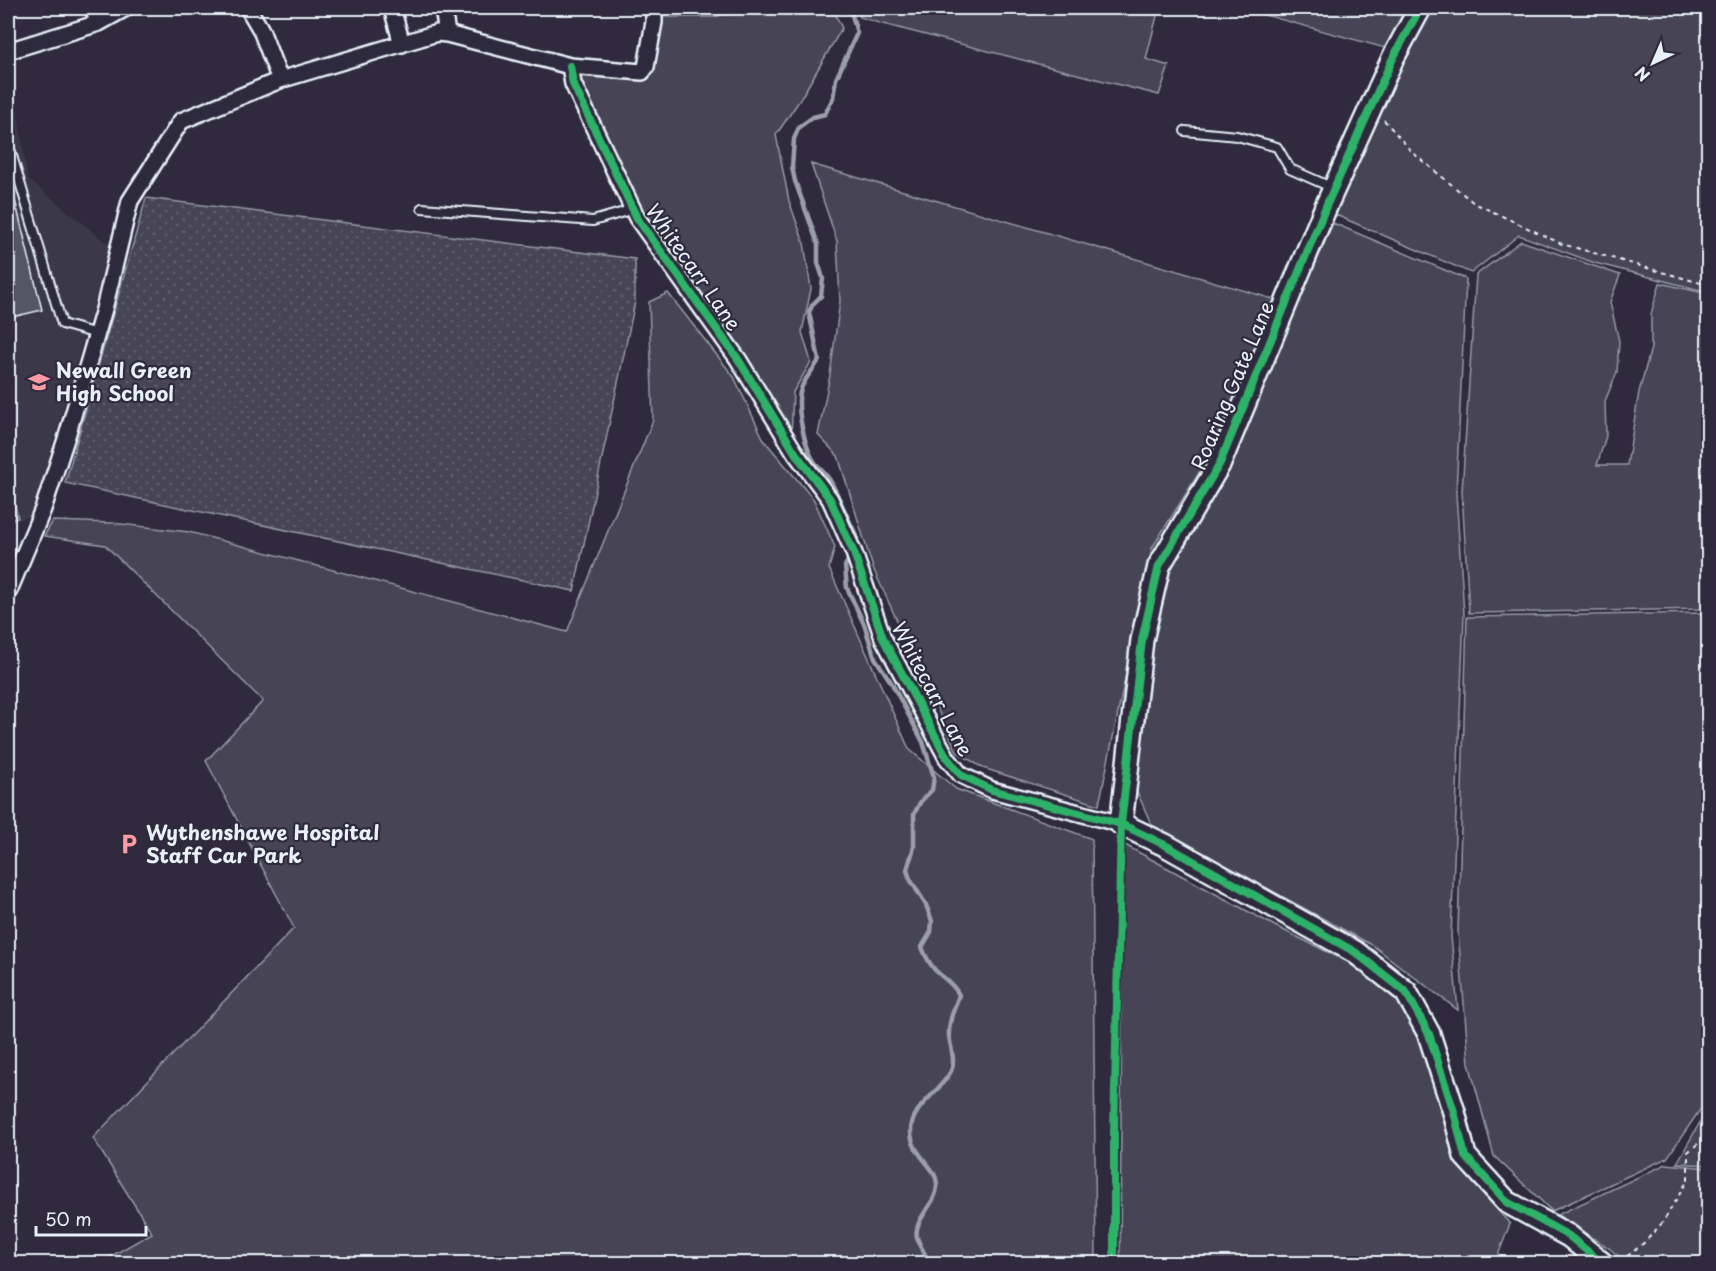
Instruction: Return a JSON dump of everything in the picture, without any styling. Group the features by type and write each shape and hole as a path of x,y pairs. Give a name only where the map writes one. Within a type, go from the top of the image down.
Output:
{"street":[{"path":"93,8 99,24"},
{"path":"8,51 99,24 126,8"},
{"path":"248,8 261,30 280,80"},
{"path":"392,8 402,44"},
{"path":"443,8 447,34"},
{"path":"8,593 43,509 68,436 130,201 182,121 280,80 437,33 570,66 642,72 646,67 654,22 654,8"},
{"name":"Roaring Gate Lane","path":"1120,824 1142,640 1159,566 1220,463 1334,189 1393,58 1420,8"},
{"name":"Whitecarr Lane","path":"570,66 573,84 637,218 738,359 796,454 830,499 854,553 883,638 947,758 961,775 992,790 1120,824 1165,845 1355,952 1406,992 1430,1034 1465,1156 1507,1202 1569,1236 1603,1263"}],"lane":[{"path":"1185,131 1237,136 1277,147 1290,169 1334,189"},
{"path":"10,149 62,324 96,334"},
{"path":"422,208 592,221 624,212 631,206"}],"path":[{"path":"1371,106 1413,153 1474,203 1562,244 1708,285"},
{"path":"1619,1263 1645,1242 1663,1222 1688,1180 1688,1152 1708,1135"}],"shaded area":[{"path":"745,8 832,8 842,28 801,98 776,135 789,201 804,243 811,289 802,332 811,362 793,392 791,439 743,352 641,208 582,88 581,76 650,78 660,17 714,17"},
{"path":"858,8 1159,8 1146,59 1169,66 1159,95 879,23 860,17"},
{"path":"1239,8 1409,8 1385,48"},
{"path":"1429,8 1708,8 1708,292 1595,263 1519,235 1471,273 1336,215 1385,91"},
{"name":"Newall Green High School","path":"11,69 28,179 111,246 31,517 8,522 8,70"},
{"path":"811,164 1280,301 1202,468 1152,548 1099,805 983,768 957,752 873,568 838,456 818,435 830,375 840,301 837,241"},
{"path":"146,198 635,259 635,302 574,591 65,483"},
{"path":"1333,223 1466,279 1456,493 1464,614 1451,936 1458,1010 1372,945 1152,826 1134,785 1153,640 1172,562 1228,465"},
{"path":"1521,241 1620,275 1610,302 1619,341 1617,372 1605,401 1606,436 1597,465 1627,465 1639,392 1651,348 1651,314 1660,283 1708,294 1708,609 1469,613 1462,491 1476,275"},
{"path":"668,293 734,377 764,440 814,500 835,547 829,568 909,749 956,789 1092,839 1096,1263 99,1263 152,1233 93,1138 294,928 206,761 263,701 105,545 44,536 53,521 112,523 189,532 567,632 653,420 649,302"},
{"path":"8,475 18,518 8,520"},
{"path":"1708,613 1708,1086 1704,1104 1667,1158 1552,1211 1494,1156 1469,1063 1458,932 1467,617"},
{"path":"1123,844 1275,926 1350,963 1397,1000 1434,1065 1454,1161 1510,1224 1495,1263 1120,1264"},
{"path":"1708,1108 1708,1165 1677,1163"},
{"path":"1666,1164 1708,1168 1708,1263 1627,1263 1609,1248 1557,1215"}],"building":[{"name":"Newall Green High School","path":"13,192 42,310 8,318 8,194"}],"waterway":[{"path":"850,8 857,33 836,79 833,98 825,114 813,117 799,127 794,139 792,167 818,244 818,263 823,278 821,296 809,312 819,360 801,387 800,419 808,449 816,464 828,477 857,537 856,545"},
{"path":"851,555 845,566 847,588 864,624 875,658 891,682 923,742 934,777 932,790 921,801 914,814 914,847 907,870 932,921 931,932 922,947 923,950 933,967 959,995 949,1030 953,1058 951,1071 921,1107 912,1122 911,1131 915,1147 933,1171 937,1184 935,1196 917,1229 917,1238 928,1264"}],"cycle path":[{"path":"1114,1264 1114,1133 1121,824 1142,640 1159,566 1220,463 1327,204 1393,58 1420,8"},
{"path":"570,66 573,84 637,218 738,359 796,454 830,499 854,553 883,638 947,758 961,775 992,790 1121,824 1165,845 1355,952 1406,992 1429,1034 1454,1112 1465,1156 1507,1202 1569,1236 1603,1264"}],"place":[{"name":"Newall Green High School","path":"39,382"},
{"name":"Wythenshawe Hospital Staff Car Park","path":"129,844"}]}
